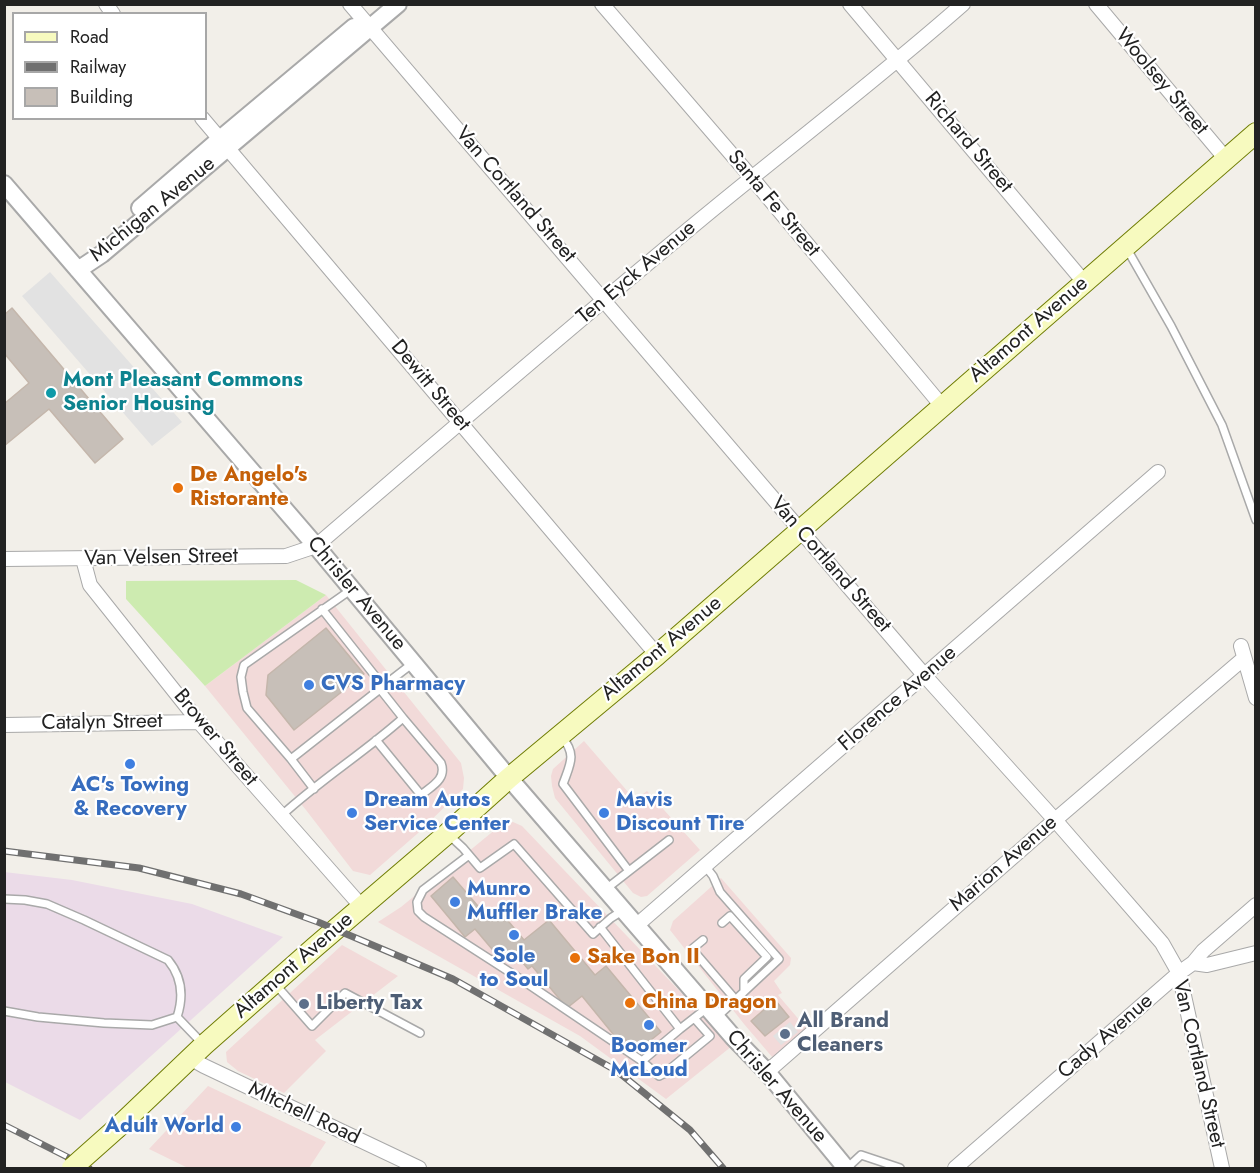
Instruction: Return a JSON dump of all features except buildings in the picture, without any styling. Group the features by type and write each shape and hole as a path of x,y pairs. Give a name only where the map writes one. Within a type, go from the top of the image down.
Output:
{"main road":[{"name":"Altamont Avenue","path":"72,1168 197,1051 274,983 509,778 657,655 1256,133"}],"street":[{"name":"Van Cortland Street","path":"350,4 925,675 1162,943 1179,973 1222,1168"},
{"name":"Michigan Avenue","path":"367,24 381,4"},
{"name":"Michigan Avenue","path":"78,270 102,254 224,144 367,24 399,4"},
{"name":"Santa Fe Street","path":"602,4 752,178 942,406"},
{"name":"Richard Street","path":"850,4 1084,282"},
{"name":"Ten Eyck Avenue","path":"316,546 604,299 898,60 963,4"},
{"name":"Woolsey Street","path":"1096,4 1226,159"},
{"name":"Dewitt Street","path":"204,120 657,655"},
{"name":"Chrisler Avenue","path":"8,194 78,270 316,546 509,778 767,1072 846,1168"},
{"name":"Florence Avenue","path":"637,925 1158,472"},
{"name":"Van Velsen Street","path":"4,559 286,556 316,546"},
{"name":"Brower Street","path":"83,559 90,585 199,722 362,907"},
{"name":"Marion Avenue","path":"767,1072 1055,820 1242,652 1256,698"},
{"name":"Catalyn Street","path":"4,725 199,722"},
{"name":"Cady Avenue","path":"955,1168 1193,963 1203,951 1256,905"},
{"path":"1193,963 1206,965 1256,953"},
{"name":"MItchell Road","path":"197,1051 204,1066 419,1168"}],"lane":[{"path":"1125,246 1171,326 1222,425 1256,520"},
{"path":"314,789 247,708 241,677 244,664 352,589"},
{"path":"322,609 403,718 441,763 444,770 440,780 421,795 376,740"},
{"path":"291,759 414,662"},
{"path":"281,816 403,718"},
{"path":"560,735 569,746 572,760 563,784 628,871"},
{"path":"448,833 480,868 514,844 593,934 624,909"},
{"path":"606,889 669,840"},
{"path":"469,855 423,890 417,902 418,911 424,917 642,1061 659,1076 710,1036 694,1018"},
{"path":"642,1061 694,1018 712,1012 735,999 779,959 720,892 713,876 705,867"},
{"path":"4,899 46,904 168,960 179,978 181,1005 177,1017 197,1051"},
{"path":"722,923 730,916 767,957 744,979 744,992"},
{"path":"600,927 680,1029"},
{"path":"703,940 692,950 735,999"},
{"path":"274,983 312,1026 345,993 420,1033"},
{"path":"4,1011 38,1017 152,1025 177,1017"},
{"path":"846,1168 861,1155 900,1168"}],"shaded area":[{"path":"50,272 182,422 152,446 22,296"},
{"path":"326,595 461,763 464,778 463,789 417,834 370,875 353,871 205,686"},
{"path":"584,741 635,800 647,791 700,850 647,896 641,897 633,893 555,798 551,776 553,769"},
{"path":"513,822 522,826 732,1046 666,1099 580,1036 378,922 401,907 502,824"},
{"path":"4,872 72,880 192,904 283,937 80,1120 5,1082"},
{"path":"721,878 791,958 790,965 774,981 782,993 778,995 807,1029 773,1058 670,930 673,921"},
{"path":"342,945 398,976 315,1040 326,1051 284,1093 238,1071 227,1062 226,1052"},
{"name":"All Brand Cleaners","path":"790,1022 798,1032 781,1045 773,1036"},
{"path":"208,1086 326,1142 309,1168 188,1168 149,1149"}],"green space":[{"path":"296,580 326,595 205,686 126,599 126,581"}],"railway":[{"path":"4,851 139,868 241,894 318,922 453,979 617,1071 690,1130 723,1168"},
{"path":"4,1125 89,1168"}],"place":[{"name":"Mont Pleasant Commons Senior Housing","path":"51,393"},
{"name":"De Angelo's Ristorante","path":"178,488"},
{"name":"CVS Pharmacy","path":"309,685"},
{"name":"AC's Towing & Recovery","path":"130,764"},
{"name":"Dream Autos Service Center","path":"352,813"},
{"name":"Mavis Discount Tire","path":"604,813"},
{"name":"Munro Muffler Brake","path":"455,902"},
{"name":"Sole to Soul","path":"514,935"},
{"name":"Sake Bon II","path":"575,958"},
{"name":"China Dragon","path":"630,1003"},
{"name":"Liberty Tax","path":"304,1004"},
{"name":"Boomer McLoud","path":"649,1025"},
{"name":"All Brand Cleaners","path":"785,1034"},
{"name":"Adult World","path":"236,1127"}]}
